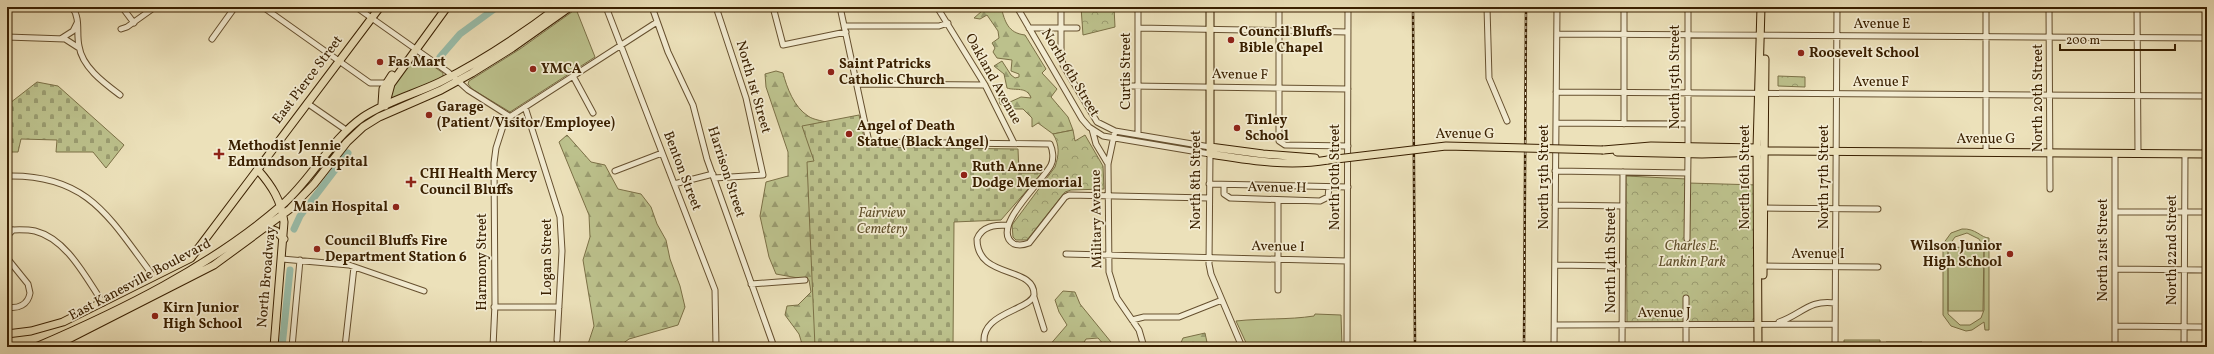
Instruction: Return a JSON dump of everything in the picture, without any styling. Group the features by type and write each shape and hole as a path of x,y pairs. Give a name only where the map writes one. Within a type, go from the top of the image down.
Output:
{"main road":[{"name":"East Pierce Street","path":"7,334 50,327 103,303 188,260 194,255 380,7"},
{"path":"385,105 383,90 386,83 447,7"},
{"name":"East Kanesville Boulevard","path":"53,347 197,275 232,253 283,215 299,201 358,131 379,117 429,96 459,81 512,48 546,20 558,7"},
{"name":"East Kanesville Boulevard","path":"36,347 76,329 199,266 230,246 281,206 296,192 346,130 367,114 452,76 570,7"},
{"name":"North 8th Street","path":"1210,7 1210,150"},
{"name":"North 16th Street","path":"1761,7 1762,35 1759,151 1761,208 1761,324 1763,347"},
{"name":"North 16th Street","path":"1762,35 1765,7"},
{"path":"329,166 342,142 361,124 382,110 391,84 414,48"},
{"name":"Avenue G","path":"1210,150 1279,163 1305,163 1441,147 1603,150 1629,153 1688,150 2207,154"},
{"name":"North Broadway","path":"258,170 274,189 283,215 284,238 274,347"},
{"path":"265,227 276,230 284,238"},
{"name":"North 16th Street","path":"1758,347 1761,324"}],"street":[{"path":"72,7 78,22 79,48 85,62 120,95"},
{"path":"122,7 134,23"},
{"path":"121,29 134,23 155,7"},
{"path":"212,39 235,7"},
{"path":"263,7 370,83 386,83"},
{"path":"356,7 459,81 472,93 509,116 657,22"},
{"name":"Benton Street","path":"606,7 715,290 716,347"},
{"name":"Harrison Street","path":"652,7 670,58 693,105 713,176 774,347"},
{"name":"North 1st Street","path":"713,176 763,175 746,98 716,7"},
{"path":"773,7 783,44 785,45 846,32"},
{"path":"840,7 869,142 1048,143 1052,150 1051,166 1017,209 1008,225 1010,240 1016,244 1025,245 1033,239 1067,195 1209,198"},
{"name":"Oakland Avenue","path":"937,7 985,85 1014,143"},
{"name":"North 6th Street","path":"1017,7 1082,119 1092,129 1103,136 1113,138"},
{"name":"Avenue G","path":"1061,7 1061,56 1068,75 1094,119 1103,127 1115,131 1210,150"},
{"name":"Curtis Street","path":"1138,7 1135,86 1138,135"},
{"path":"1279,7 1278,138 1280,143 1285,145 1348,146"},
{"name":"North 10th Street","path":"1347,347 1348,7"},
{"path":"1487,7 1489,78 1507,121"},
{"name":"North 13th Street","path":"1554,347 1556,7"},
{"path":"1624,7 1624,124"},
{"name":"North 15th Street","path":"1687,239 1688,7"},
{"name":"North 17th Street","path":"1835,347 1837,7"},
{"path":"1986,7 1986,152"},
{"name":"North 20th Street","path":"2050,7 2050,189"},
{"path":"2137,7 2138,154"},
{"path":"61,38 72,31 78,22"},
{"path":"844,26 939,26 948,23"},
{"path":"1029,28 1077,28"},
{"path":"1138,28 1348,32"},
{"name":"Avenue E","path":"1557,34 2207,38"},
{"path":"7,37 61,38 71,41 79,48"},
{"path":"573,76 593,113"},
{"path":"857,84 985,85"},
{"name":"Avenue F","path":"1135,86 1348,89"},
{"name":"Avenue F","path":"1556,92 2207,96"},
{"path":"307,103 346,130"},
{"name":"Logan Street","path":"525,107 560,217 562,241 557,340"},
{"name":"Harmony Street","path":"492,347 494,307 494,159 503,126 509,116"},
{"path":"1556,123 1687,124"},
{"path":"1092,129 1096,144 1108,164"},
{"name":"Military Avenue","path":"1115,131 1108,164 1109,272 1114,290 1141,335 1144,347"},
{"name":"Avenue G","path":"1113,138 1210,150"},
{"name":"North 8th Street","path":"1210,150 1209,258 1211,274 1242,347"},
{"path":"615,171 662,153"},
{"name":"North 21st Street","path":"2115,154 2115,347"},
{"name":"North 22nd Street","path":"2184,347 2185,154"},
{"path":"1555,171 1687,173"},
{"name":"North 14th Street","path":"1622,347 1623,172"},
{"path":"7,176 36,176 50,179 80,193 108,217 154,277"},
{"path":"674,184 713,176"},
{"path":"1209,184 1348,187"},
{"name":"Avenue H","path":"1224,185 1224,194 1230,198 1323,201 1328,197 1329,187"},
{"path":"1278,200 1278,290"},
{"path":"1555,205 1623,206"},
{"path":"1761,208 1878,209"},
{"path":"2115,212 2207,212"},
{"path":"1008,225 986,228 978,237 978,245 985,259 995,268 1024,278 1030,282 1034,288 1034,297 1044,329"},
{"path":"7,230 34,231 56,242 73,259 103,303"},
{"path":"7,236 13,230"},
{"name":"Avenue I","path":"1066,254 1347,261"},
{"path":"7,258 28,284 30,293 24,305 17,308 7,307"},
{"path":"282,259 354,267 424,291"},
{"path":"292,347 300,260"},
{"path":"1555,265 1623,266"},
{"name":"Avenue I","path":"1761,266 1878,267"},
{"path":"345,347 354,267"},
{"path":"2115,269 2207,270"},
{"path":"751,284 804,280"},
{"path":"985,347 985,337 992,323 1004,313 1034,297"},
{"path":"1686,298 1686,347"},
{"path":"1132,320 1144,317 1182,317 1222,300"},
{"name":"Avenue J","path":"1774,324 1794,316 1810,305 1820,302 1835,303"},
{"path":"494,307 559,307"},
{"name":"Avenue J","path":"1555,325 1835,324"},
{"path":"2115,326 2207,327"}],"green space":[{"path":"978,7 1001,7 1008,26 1015,32 1025,35 1046,69 1042,73 1057,89 1051,97 1068,117 1073,130 1053,134 1038,123 1032,127 1032,118 1023,109 1010,109 1000,104 999,98 1010,102 1021,97 1031,98 1024,90 1007,88 1004,74 994,66 1002,61 1011,75 1015,78 1019,77 1019,74 1011,71 1012,60 997,58 993,52 995,48 992,43 999,38 998,31 987,15 980,19 974,18 982,11"},
{"path":"1081,7 1114,7 1115,27 1083,35"},
{"name":"YMCA","path":"576,9 595,57 510,112 472,89 468,84 469,81 520,49"},
{"path":"416,56 420,57 443,73 443,78 392,99 390,97 391,90"},
{"path":"776,71 783,73 792,97 803,112 813,119 832,124 910,347 803,347 799,334 785,315 787,306 798,305 811,292 809,280 776,274 769,257 760,216 766,182 788,176 788,152 766,87 765,74"},
{"path":"1778,76 1805,77 1805,87 1778,86"},
{"path":"37,82 58,86 124,145 106,168 93,152 56,152 57,140 21,139 18,152 7,152 7,102 10,103"},
{"name":"Fairview Cemetery","path":"859,115 866,147 1018,149 1019,173 1042,173 1001,220 954,222 953,347 815,347 807,162 814,161 802,126"},
{"path":"1073,130 1075,141 1085,135 1103,166 1104,189 1071,190 1065,192 1027,240 1016,240 1013,237 1012,225 1055,167 1058,150 1057,142 1053,134"},
{"path":"567,135 591,162 605,165 618,189 641,194 651,207 657,224 666,240 670,259 680,286 685,307 678,325 629,339 618,347 580,347 588,344 594,326 583,260 590,237 589,215 559,142"},
{"name":"Charles E. Lankin Park","path":"1626,176 1687,179 1688,183 1758,185 1758,324 1627,325"},
{"path":"1962,229 1967,229 1989,238 1989,330 1985,330 1984,322 1972,330 1966,331 1951,326 1943,315 1943,244 1951,233","holes":["1967,233 1979,239 1984,248 1948,247 1955,237","1984,249 1984,310 1981,318 1970,325 1960,325 1948,314 1948,311 1983,311"]},
{"path":"1063,291 1075,292 1080,304 1111,342 1105,346 1098,338 1086,339 1081,347 1048,347 1067,325 1059,312 1055,300"},
{"path":"1315,314 1341,315 1342,347 1248,347 1236,321 1285,319 1314,316"},
{"path":"1205,333 1208,347 1179,347 1183,338"},
{"path":"1844,340 1880,340 1880,347 1844,347"},
{"path":"1886,342 1922,342 1922,347 1886,347"}],"waterway":[{"path":"440,57 460,34 497,7"},
{"path":"294,229 300,216 348,153"},
{"path":"282,347 290,270"}],"railway":[{"path":"1413,7 1415,347"},
{"path":"1524,347 1526,7"}],"place":[{"name":"Council Bluffs Bible Chapel","path":"1231,40"},
{"name":"Roosevelt School","path":"1801,53"},
{"name":"Fas Mart","path":"380,62"},
{"name":"YMCA","path":"533,69"},
{"name":"Saint Patricks Catholic Church","path":"831,72"},
{"name":"Garage (Patient/Visitor/Employee)","path":"429,115"},
{"name":"Tinley School","path":"1237,128"},
{"name":"Angel of Death Statue (Black Angel)","path":"849,134"},
{"name":"Methodist Jennie Edmundson Hospital","path":"219,154"},
{"name":"Ruth Anne Dodge Memorial","path":"964,175"},
{"name":"CHI Health Mercy Council Bluffs","path":"411,182"},
{"name":"Main Hospital","path":"396,207"},
{"name":"Council Bluffs Fire Department Station 6","path":"317,249"},
{"name":"Wilson Junior High School","path":"2010,254"},
{"name":"Kirn Junior High School","path":"155,316"}]}
